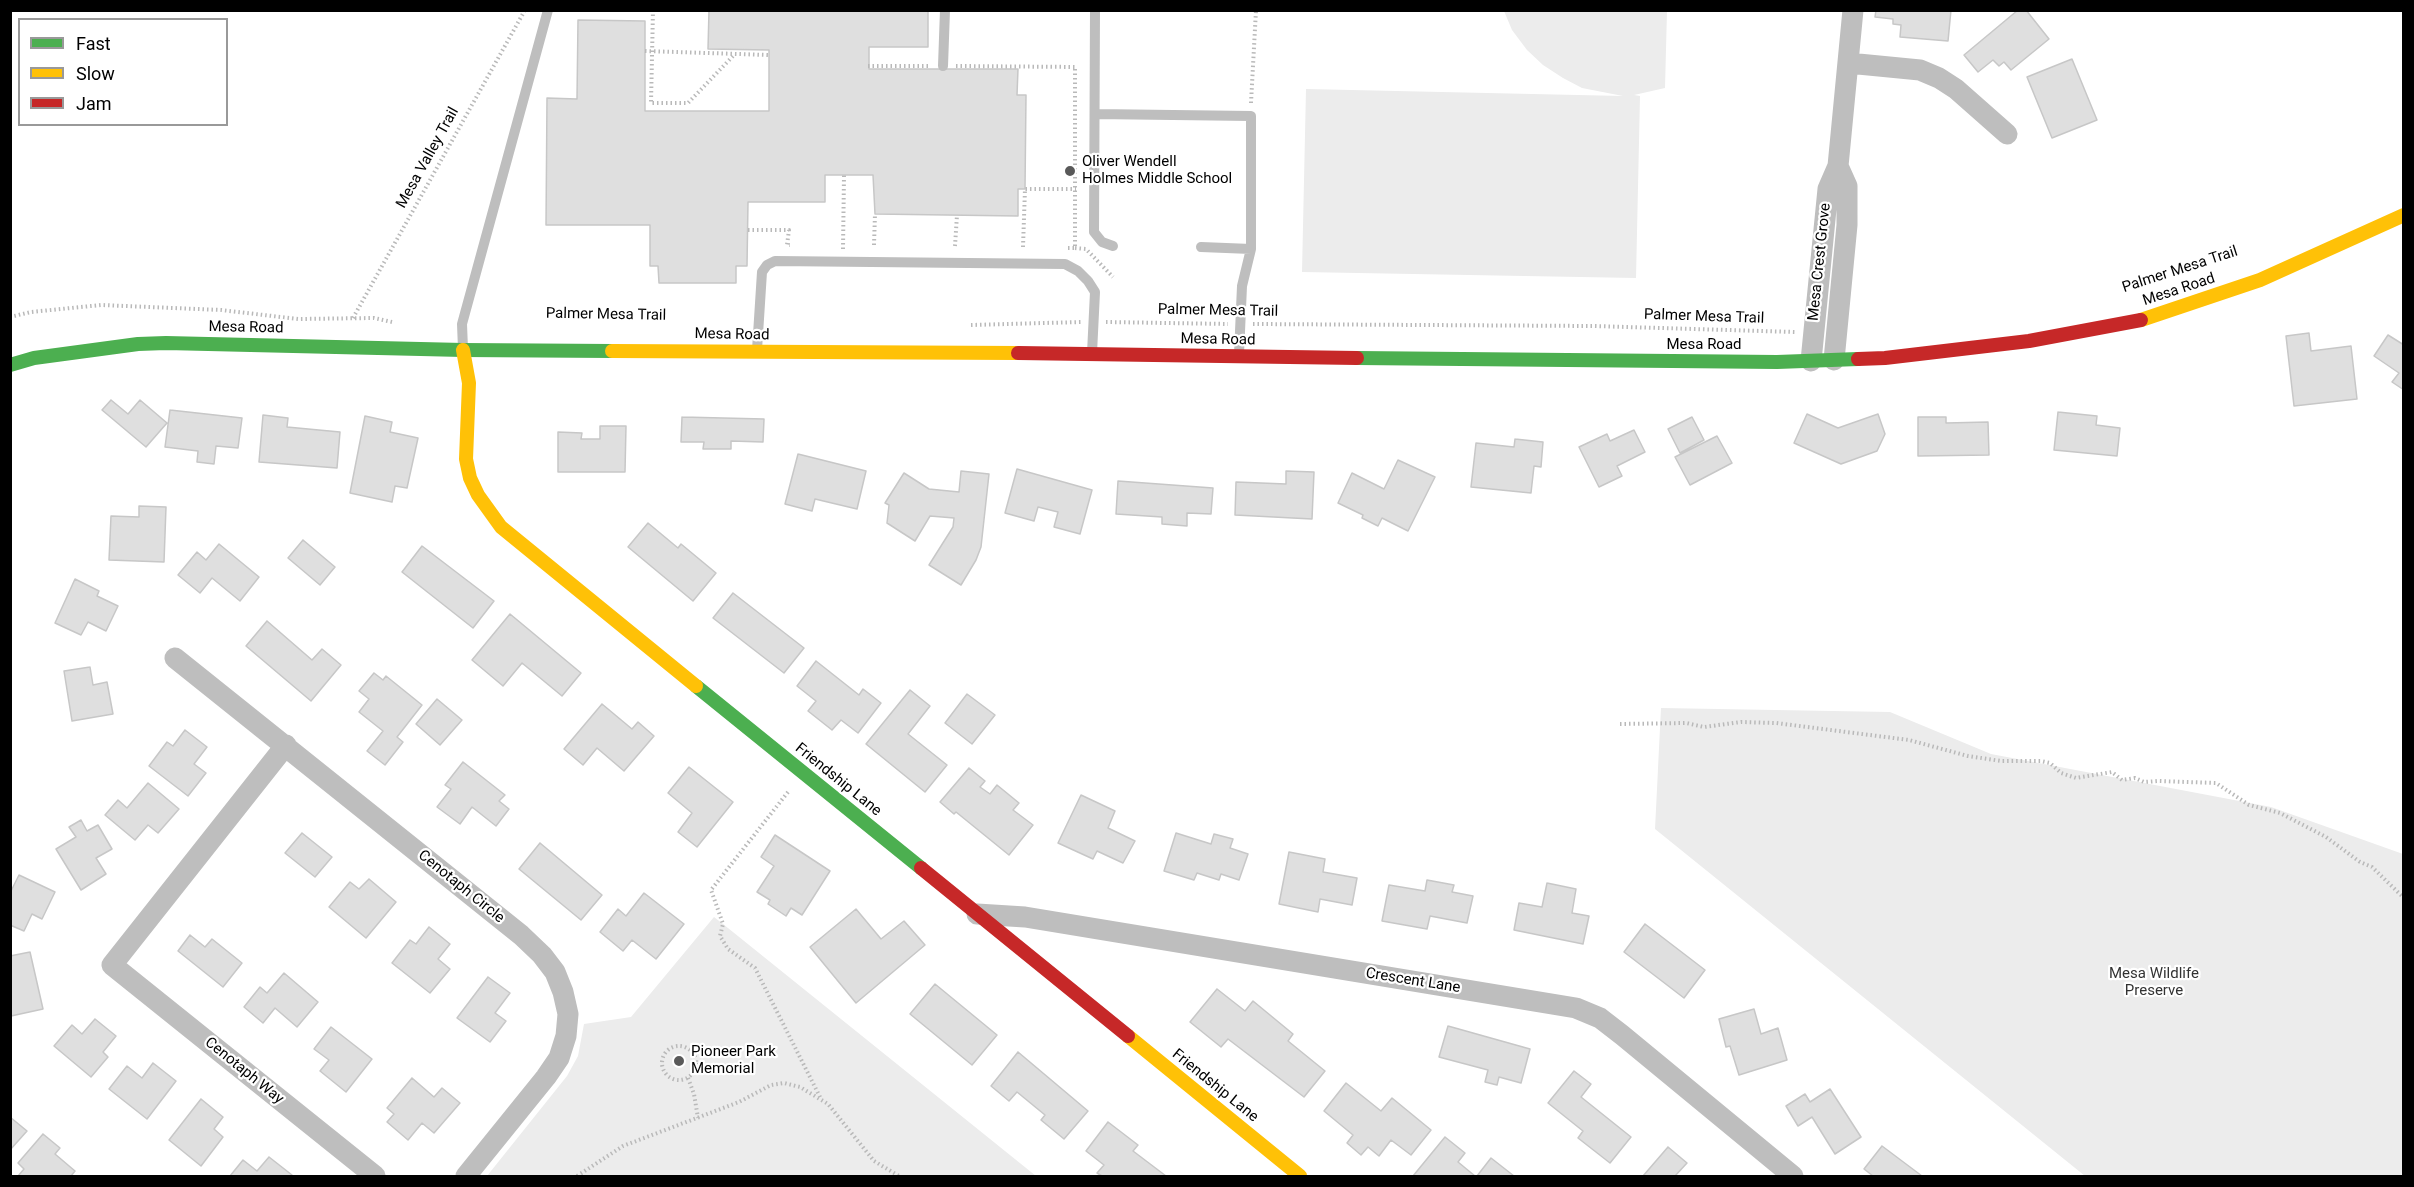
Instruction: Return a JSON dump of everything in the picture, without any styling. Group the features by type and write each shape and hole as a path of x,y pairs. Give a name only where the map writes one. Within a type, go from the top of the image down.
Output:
{"main road":[{"name":"Mesa Road","path":"10,365 34,358 166,343 463,350 1092,353 1239,357 1810,361 1885,358 2029,341 2140,320 2260,280 2403,215"},
{"name":"Friendship Lane","path":"463,350 470,383 466,459 470,478 478,495 501,527 1300,1176"}],"street":[{"name":"Mesa Crest Grove","path":"1810,361 1828,189 1838,166 1853,10"},
{"path":"1848,63 1920,70 1939,78 1956,89 2007,134"},
{"name":"Mesa Crest Grove","path":"1834,360 1847,225 1847,186 1838,166"},
{"path":"1820,276 1842,279"},
{"name":"Cenotaph Circle","path":"175,658 520,935 542,955 555,972 568,1014 566,1036 559,1058 466,1176"},
{"name":"Cenotaph Way","path":"286,745 105,961 375,1176"},
{"name":"Crescent Lane","path":"977,914 1025,917 1576,1008 1600,1018 1622,1035 1793,1176"}],"lane":[{"path":"463,350 462,324 548,10"},
{"path":"943,66 945,10"},
{"path":"1095,10 1094,232 1102,242 1113,246"},
{"path":"1095,114 1251,116 1251,249 1242,286 1239,357"},
{"path":"1201,247 1251,249"},
{"path":"757,352 762,272 767,265 775,261 1065,264 1078,271 1095,292 1092,353"}],"path":[{"name":"Mesa Valley Trail","path":"353,318 525,10"},
{"path":"653,10 651,103 688,103 735,54"},
{"path":"1251,116 1256,10"},
{"path":"645,51 769,56"},
{"path":"868,66 1095,68"},
{"path":"1075,67 1075,248"},
{"path":"666,103 666,110"},
{"path":"842,262 844,175"},
{"path":"1023,247 1024,189 1094,190"},
{"path":"874,245 875,214"},
{"path":"956,246 957,215"},
{"path":"748,230 789,230 787,245 798,245"},
{"path":"832,245 853,245"},
{"path":"864,245 886,246"},
{"path":"944,246 967,247"},
{"path":"1011,247 1033,247"},
{"path":"1065,248 1086,249 1113,277"},
{"path":"10,317 31,312 101,305 222,310 298,319 374,318 396,322"},
{"name":"Palmer Mesa Trail","path":"967,326 1095,322 1593,326 1814,332"},
{"path":"1620,724 1686,723 1704,727 1741,722 1776,723 1909,740 1968,756 2001,762 2041,761 2050,763 2061,773 2076,778 2112,772 2122,780 2134,778 2144,782 2216,783 2249,805 2280,813 2326,837 2372,867 2403,898"},
{"path":"801,771 783,801 711,890 723,924 720,936 728,949 754,968 821,1099"},
{"path":"684,1047 694,1056 695,1068 688,1078 678,1080 666,1074 662,1064 663,1058 671,1049 684,1047"},
{"path":"688,1078 694,1094 698,1118"},
{"path":"577,1176 623,1146 739,1102 771,1085 784,1083 800,1087 821,1099 838,1114 874,1161 898,1176"}],"green space":[{"path":"1504,11 1667,11 1665,88 1634,95 1640,96 1636,278 1302,272 1306,89 1623,96 1582,88 1543,65 1527,50 1512,30"},
{"name":"Mesa Wildlife Preserve","path":"1661,708 1890,712 1991,754 2271,807 2403,854 2403,1176 2085,1176 1655,829"},
{"path":"714,917 1036,1176 487,1176 567,1076 578,1056 584,1024 631,1017"}],"building":[{"path":"709,10 928,10 928,47 869,47 869,69 1018,69 1017,95 1026,95 1025,189 1018,189 1018,216 875,214 873,175 825,175 825,202 748,202 747,266 736,266 736,283 659,283 658,266 650,266 650,225 546,225 547,98 577,99 578,20 645,21 645,111 769,111 769,50 708,49"},
{"path":"1876,10 1951,10 1948,41 1900,37 1901,25 1893,24 1893,19 1875,17"},
{"path":"2018,10 2026,10 2049,39 2011,70 2004,62 1999,66 1993,60 1978,72 1964,55"},
{"path":"2072,59 2097,120 2052,138 2027,77"},
{"path":"2309,333 2311,351 2351,346 2357,399 2294,406 2286,336"},
{"path":"2388,335 2404,345 2404,390 2392,382 2399,373 2374,356"},
{"path":"111,400 128,414 140,400 167,423 146,447 102,410"},
{"path":"170,410 242,418 238,448 216,446 214,464 197,462 198,451 165,447"},
{"path":"2058,412 2097,416 2096,425 2120,428 2117,456 2054,450"},
{"path":"1807,414 1838,428 1878,414 1885,434 1877,451 1841,464 1794,443"},
{"path":"263,415 288,418 287,427 340,432 337,468 259,462"},
{"path":"365,416 392,422 390,432 418,438 407,488 395,486 392,502 350,493"},
{"path":"682,417 764,419 763,442 731,441 731,449 703,449 704,442 681,442"},
{"path":"1692,417 1704,440 1680,453 1668,429"},
{"path":"1918,417 1946,417 1946,423 1988,422 1989,455 1918,456"},
{"path":"600,426 626,426 625,472 558,472 558,432 582,433 581,439 600,439"},
{"path":"1634,430 1645,452 1617,466 1622,476 1599,487 1579,447 1607,434 1610,441"},
{"path":"1717,436 1732,463 1690,485 1675,457"},
{"path":"1515,439 1543,442 1541,467 1534,466 1531,493 1471,487 1476,443 1514,447"},
{"path":"798,454 866,471 857,509 815,499 812,511 785,504"},
{"path":"1398,460 1435,477 1408,531 1382,518 1378,526 1362,518 1363,515 1338,503 1352,473 1384,489"},
{"path":"1017,469 1092,490 1080,534 1054,527 1058,512 1038,507 1034,521 1005,513"},
{"path":"961,471 989,474 981,547 961,585 929,565 953,527 954,518 930,516 915,541 887,523 889,505 885,503 904,473 929,489 959,492"},
{"path":"1286,471 1314,472 1312,519 1235,515 1236,482 1286,484"},
{"path":"1118,481 1213,488 1211,514 1187,513 1187,526 1162,524 1162,517 1116,514"},
{"path":"139,506 166,507 164,562 109,560 111,516 139,517"},
{"path":"648,523 678,548 681,544 716,573 693,601 628,547"},
{"path":"303,540 335,567 320,585 288,558"},
{"path":"219,544 259,577 240,601 212,578 200,593 178,575 197,552 206,560"},
{"path":"422,546 494,601 473,628 402,572"},
{"path":"75,579 99,591 97,596 118,606 106,631 88,622 81,635 55,623"},
{"path":"733,593 804,648 784,673 713,618"},
{"path":"510,614 581,673 562,696 522,663 503,686 472,660"},
{"path":"267,621 312,660 322,649 341,665 311,701 246,646"},
{"path":"816,661 859,695 863,689 881,703 858,733 841,720 832,730 808,711 816,701 797,686"},
{"path":"90,667 93,685 107,682 113,714 72,721 64,671"},
{"path":"374,673 383,680 386,676 422,705 397,737 403,742 385,765 367,751 383,731 359,712 369,699 359,691"},
{"path":"910,690 930,706 908,734 947,765 925,792 866,744"},
{"path":"967,694 995,715 972,744 945,723"},
{"path":"437,699 462,720 440,745 416,724"},
{"path":"602,704 632,729 638,722 654,736 624,771 597,748 583,765 564,749"},
{"path":"185,730 207,747 194,764 206,773 188,796 149,766 167,742 173,746"},
{"path":"463,762 505,795 499,801 509,809 496,826 472,807 460,824 437,807 451,789 445,785"},
{"path":"689,767 733,802 697,847 678,832 692,813 668,793"},
{"path":"969,768 985,781 980,787 990,794 997,785 1019,803 1013,810 1033,825 1009,855 956,812 954,814 940,802"},
{"path":"148,783 179,809 158,833 148,825 135,840 105,815 118,800 127,808"},
{"path":"1081,795 1115,811 1108,828 1135,841 1123,863 1097,851 1093,859 1058,843"},
{"path":"81,820 87,831 98,825 112,849 96,858 106,874 81,890 56,849 76,837 69,827"},
{"path":"302,833 332,857 315,877 285,853"},
{"path":"1176,833 1211,844 1214,834 1233,839 1230,848 1248,854 1239,880 1221,874 1219,880 1197,873 1194,880 1164,871"},
{"path":"775,835 830,871 802,915 791,908 786,916 768,904 770,900 757,892 774,866 761,857"},
{"path":"540,843 602,895 581,920 519,869"},
{"path":"1289,852 1325,859 1323,872 1357,878 1352,905 1320,899 1318,912 1279,904"},
{"path":"19,875 55,892 42,919 32,914 24,931 10,925 10,893"},
{"path":"369,879 396,902 366,938 329,907 350,882 359,889"},
{"path":"1427,880 1454,885 1452,892 1473,896 1467,923 1430,916 1427,929 1382,921 1389,885 1425,891"},
{"path":"1547,883 1576,889 1572,913 1589,916 1583,944 1514,930 1519,903 1542,907"},
{"path":"644,893 684,924 656,959 632,940 623,951 600,932 618,909 626,916"},
{"path":"856,909 881,939 904,921 925,945 856,1003 810,947"},
{"path":"1645,924 1705,970 1684,998 1624,952"},
{"path":"429,927 450,944 438,959 450,969 430,993 392,963 410,940 416,944"},
{"path":"190,935 205,947 212,939 242,963 223,987 178,951"},
{"path":"30,952 43,1009 11,1016 10,956"},
{"path":"284,973 318,1002 297,1027 275,1008 263,1023 244,1007 260,987 267,993"},
{"path":"488,977 510,993 495,1013 506,1021 490,1042 457,1018"},
{"path":"935,984 997,1035 972,1065 910,1014"},
{"path":"1217,989 1245,1011 1253,1001 1293,1034 1288,1041 1325,1071 1304,1097 1228,1039 1221,1047 1190,1022"},
{"path":"1754,1009 1761,1034 1778,1028 1787,1060 1739,1075 1730,1046 1726,1047 1719,1019"},
{"path":"95,1019 116,1036 103,1052 108,1057 91,1077 54,1046 72,1025 82,1034"},
{"path":"1448,1026 1530,1049 1521,1083 1499,1077 1497,1085 1485,1082 1488,1070 1439,1057"},
{"path":"331,1027 372,1059 346,1092 320,1071 329,1060 314,1049"},
{"path":"1018,1052 1088,1111 1064,1139 1041,1120 1045,1115 1017,1092 1009,1101 991,1086"},
{"path":"153,1063 176,1081 147,1119 109,1089 127,1066 142,1078"},
{"path":"1574,1071 1591,1084 1581,1097 1631,1137 1610,1163 1578,1138 1583,1131 1548,1103"},
{"path":"412,1078 434,1097 442,1088 460,1103 434,1133 422,1123 408,1140 387,1122 394,1114 387,1108"},
{"path":"1346,1083 1381,1111 1392,1098 1431,1130 1411,1155 1391,1140 1379,1156 1368,1147 1361,1155 1347,1143 1353,1135 1324,1111"},
{"path":"1830,1089 1861,1137 1835,1154 1812,1117 1798,1126 1786,1106 1805,1094 1810,1102"},
{"path":"201,1099 223,1117 214,1129 223,1137 201,1166 169,1140"},
{"path":"10,1117 27,1131 10,1150"},
{"path":"1108,1122 1138,1145 1133,1151 1166,1176 1102,1176 1097,1173 1104,1165 1086,1151"},
{"path":"43,1134 60,1148 55,1154 75,1171 71,1176 18,1176 24,1169 18,1163"},
{"path":"1445,1137 1465,1153 1458,1162 1475,1176 1413,1176"},
{"path":"1882,1146 1922,1176 1873,1176 1864,1169"},
{"path":"1668,1147 1687,1163 1675,1176 1643,1176"},
{"path":"269,1157 292,1175 230,1176 243,1160 257,1171"},
{"path":"1491,1158 1514,1176 1477,1176"}],"traffic: fast":[{"path":"10,365 34,358 138,344 166,343 612,351"},
{"path":"1357,358 1777,362 1858,359"},
{"path":"696,686 921,868"}],"traffic: slow":[{"path":"2141,320 2260,280 2404,215"},
{"path":"463,350 469,383 466,459 470,478 478,495 501,527 696,686"},
{"path":"612,351 1018,353"},
{"path":"1128,1036 1300,1176"}],"traffic: jam":[{"path":"1858,359 1885,358 2029,341 2141,320"},
{"path":"1018,353 1357,358"},
{"path":"921,868 1128,1036"}],"place":[{"name":"Oliver Wendell Holmes Middle School","path":"1070,171"},
{"name":"Pioneer Park Memorial","path":"679,1061"}]}
